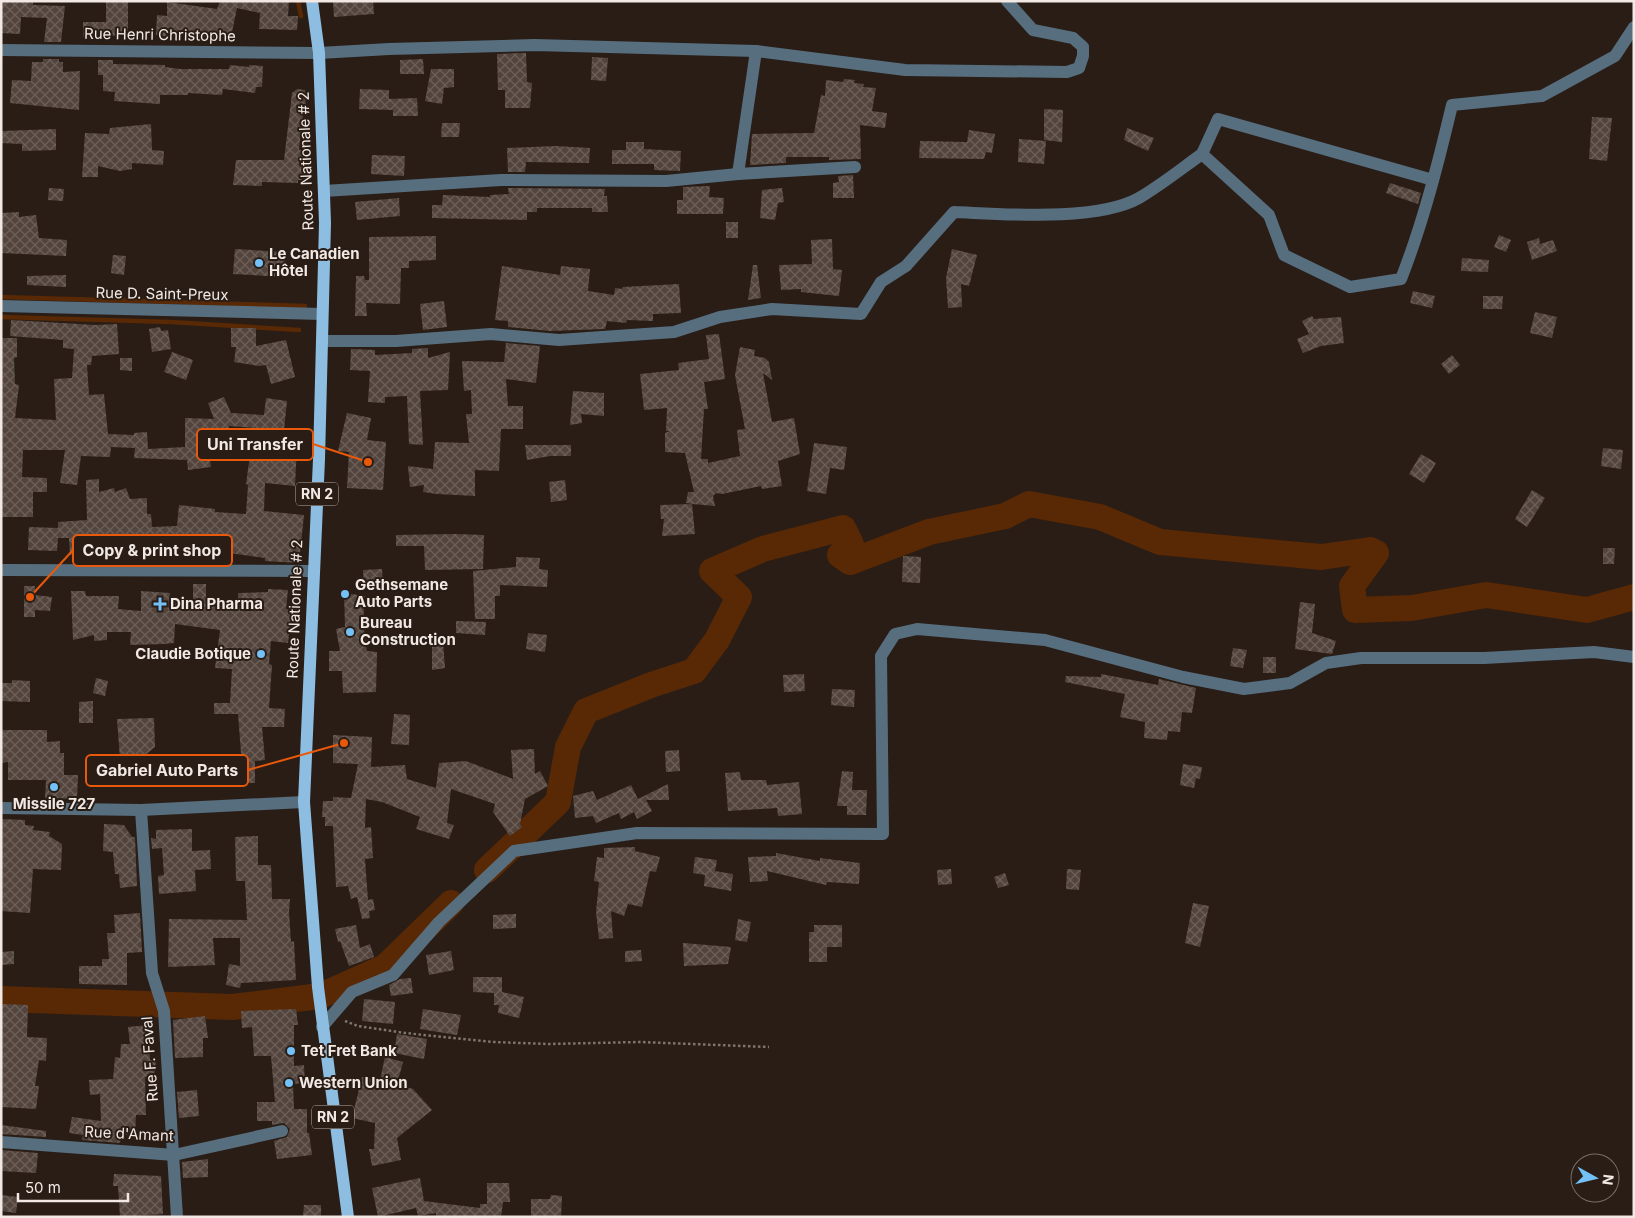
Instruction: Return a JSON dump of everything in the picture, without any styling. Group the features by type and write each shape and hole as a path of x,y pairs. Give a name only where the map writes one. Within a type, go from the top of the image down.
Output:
{"main road":[{"name":"Route Nationale # 2","path":"312,1 319,53 324,191 322,341 304,802 318,987 325,1020 348,1217"}],"street":[{"name":"Rue Henri Christophe","path":"1,50 319,53 389,48 535,45 756,51 905,70 1067,72 1079,68 1083,56 1083,46 1072,38 1033,30 1007,1"},
{"path":"1202,154 1269,216 1284,255 1350,287 1400,279 1413,248 1452,105 1542,96 1615,56 1634,27"},
{"path":"738,174 756,51"},
{"path":"322,341 396,341 490,334 559,340 674,332 720,318 772,310 861,314 881,282 906,266 954,212 1035,214 1097,211 1138,198 1202,154 1218,119 1433,180"},
{"path":"324,191 501,180 666,181 738,174 855,167"},
{"name":"Rue D. Saint-Preux","path":"1,306 322,314"},
{"path":"1,570 313,571"},
{"path":"325,1020 352,992 393,976 439,922 514,851 637,833 883,834 882,656 895,634 917,629 1045,640 1183,677 1244,689 1265,688 1290,683 1326,663 1361,658 1484,658 1594,652 1634,657"},
{"path":"1,808 141,810 304,802"},
{"name":"Rue F. Faval","path":"141,810 152,973 164,1011 177,1217"},
{"name":"Rue d'Amant","path":"1,1142 174,1155 282,1131"}],"path":[{"path":"325,1020 358,1026 493,1042 549,1044 640,1042 769,1047"}],"building":[{"path":"1,1 33,1 33,5 65,6 61,42 44,42 47,18 21,17 20,34 1,33"},
{"path":"106,1 128,1 128,35 83,37 83,22 106,22"},
{"path":"220,1 289,1 288,16 298,16 297,30 259,29 260,13 237,8 231,37 220,35 220,39 170,32 170,37 156,35 157,15 167,16 167,2 217,9"},
{"path":"333,1 373,1 374,14 334,17"},
{"path":"526,53 527,82 532,83 530,108 505,108 505,90 498,90 497,54"},
{"path":"592,57 608,58 606,81 591,80"},
{"path":"43,59 59,59 59,62 63,62 63,72 80,71 79,110 10,103 12,80 31,81 32,62 43,62"},
{"path":"423,59 424,74 400,74 400,60"},
{"path":"98,60 113,60 113,64 165,65 165,67 180,69 229,69 230,65 263,66 262,87 256,87 255,93 223,89 222,95 188,93 188,95 160,95 160,104 114,101 115,92 103,91 103,75 98,75"},
{"path":"431,69 454,69 454,87 444,88 442,104 425,101"},
{"path":"844,79 855,80 854,83 864,84 863,87 876,88 872,111 887,113 885,128 860,125 861,159 829,160 829,157 786,157 786,163 750,165 752,134 814,133 821,95 825,96 826,80 843,82"},
{"path":"297,89 305,90 306,109 303,112 299,150 304,150 304,162 312,162 311,180 298,180 298,183 262,182 262,186 233,185 236,160 284,160 292,93"},
{"path":"360,89 389,90 389,99 417,98 418,116 393,116 393,110 359,109"},
{"path":"1044,109 1063,110 1062,142 1044,140"},
{"path":"1592,117 1612,118 1607,161 1589,159"},
{"path":"442,123 460,123 459,137 441,137"},
{"path":"151,124 152,150 164,151 163,165 132,163 132,169 120,171 98,166 98,177 82,177 85,133 109,134 110,128"},
{"path":"1127,128 1154,138 1148,151 1124,140"},
{"path":"56,129 56,150 22,151 22,144 1,143 1,131"},
{"path":"969,130 995,134 992,153 986,152 984,159 919,158 920,141 967,142"},
{"path":"1019,139 1046,141 1044,164 1018,162"},
{"path":"626,142 644,142 644,149 681,151 680,171 654,170 654,164 612,164 612,150 626,150"},
{"path":"556,146 590,148 589,163 526,162 525,172 508,172 507,148"},
{"path":"372,155 405,156 404,176 371,174"},
{"path":"853,175 854,198 833,198 833,183 839,182 838,176"},
{"path":"1390,183 1421,193 1418,204 1386,193"},
{"path":"710,186 709,197 724,198 723,214 677,214 677,200 683,200 683,187"},
{"path":"49,188 64,189 63,201 48,200"},
{"path":"508,188 605,189 604,196 607,196 608,212 592,212 592,208 537,208 537,212 527,212 527,220 432,218 432,205 442,205 443,195 490,197 490,195 509,194"},
{"path":"782,188 784,202 778,203 775,220 760,218 762,190"},
{"path":"399,198 400,216 357,220 355,202"},
{"path":"19,212 19,217 36,215 39,238 67,240 66,256 1,253 1,213"},
{"path":"726,222 738,222 738,238 726,238"},
{"path":"1499,235 1511,240 1506,252 1494,247"},
{"path":"436,236 436,260 409,261 409,268 401,268 400,304 366,303 367,316 355,316 356,276 364,276 365,280 369,280 369,237"},
{"path":"1539,238 1540,244 1553,240 1557,251 1532,260 1527,242"},
{"path":"832,239 833,269 842,270 839,296 801,292 801,289 781,290 779,265 812,264 811,240"},
{"name":"Le Canadien Hôtel","path":"235,249 285,252 284,277 233,274"},
{"path":"952,249 977,255 969,286 961,284 962,307 948,308 946,278"},
{"path":"113,255 126,256 124,275 111,273"},
{"path":"1462,258 1489,260 1488,272 1461,271"},
{"path":"753,265 757,265 761,298 748,300"},
{"path":"502,266 560,275 561,266 590,269 588,291 614,295 615,288 679,284 681,313 653,314 653,321 627,320 626,323 607,321 605,329 550,331 508,327 508,321 495,320"},
{"path":"66,275 66,287 27,285 27,276"},
{"path":"1413,291 1435,296 1432,308 1410,303"},
{"path":"1483,296 1503,296 1502,309 1483,309"},
{"path":"444,301 447,327 423,330 420,304"},
{"path":"1535,312 1557,317 1552,338 1530,333"},
{"path":"1312,316 1314,319 1341,317 1344,343 1321,346 1303,353 1297,339 1309,334 1302,321"},
{"path":"11,320 95,325 117,324 119,354 92,356 91,365 87,365 89,395 104,394 108,434 134,435 134,433 147,432 148,449 185,447 185,418 214,419 208,403 224,397 231,413 264,415 266,398 287,401 284,430 229,426 229,433 206,433 211,467 188,470 187,460 134,458 135,448 111,447 110,457 81,456 77,485 60,483 65,450 23,450 22,477 47,478 47,492 33,492 33,517 1,517 1,338 17,338 17,357 14,358 15,384 19,385 15,418 56,420 54,379 72,378 74,349 63,348 63,340 10,336"},
{"path":"160,327 161,331 168,330 171,349 152,352 149,329"},
{"path":"231,328 256,328 256,346 286,340 295,377 271,384 266,365 259,366 234,362 236,347 231,347"},
{"path":"719,334 725,379 704,382 708,409 704,409 701,459 708,459 708,463 740,456 737,430 745,429 735,375 740,347 755,350 754,356 765,358 769,362 772,380 763,373 772,422 794,418 800,454 778,461 782,486 762,489 761,486 722,494 716,493 713,496 715,506 686,503 688,492 694,492 685,453 665,452 665,433 670,431 666,431 667,408 644,410 640,374 679,370 678,363 709,359 706,335"},
{"path":"506,343 540,346 536,383 506,379 508,406 523,406 523,429 501,429 499,471 475,470 475,496 423,492 424,485 410,487 408,466 433,469 435,442 469,443 466,414 472,414 471,390 464,391 462,361 504,362"},
{"path":"428,348 428,358 450,352 448,390 420,391 423,445 409,444 407,396 385,397 385,403 368,402 370,371 350,370 351,349 375,350 375,355 412,353 412,349"},
{"path":"172,352 193,360 186,380 164,372"},
{"path":"1452,355 1460,365 1449,374 1441,364"},
{"path":"120,358 132,358 132,371 120,370"},
{"path":"573,391 604,393 604,416 581,414 582,423 570,425"},
{"path":"347,413 371,418 367,440 386,442 383,490 347,488 349,452 338,451"},
{"path":"814,443 847,447 844,470 830,468 826,494 807,491"},
{"path":"297,445 295,486 265,483 264,511 304,515 299,563 265,561 265,558 229,553 160,555 160,553 108,559 108,554 70,555 69,538 58,538 57,551 28,550 29,527 58,528 58,522 87,520 86,480 99,479 99,492 114,488 115,492 126,488 130,499 147,498 147,514 151,514 152,527 177,526 179,505 215,509 215,512 246,514 248,485 246,484 251,448"},
{"path":"525,445 571,445 571,456 550,456 527,460"},
{"path":"1603,448 1623,450 1621,469 1601,466"},
{"path":"1421,454 1436,463 1424,483 1409,474"},
{"path":"565,480 567,500 551,502 549,482"},
{"path":"1532,490 1545,498 1527,527 1515,519"},
{"path":"692,504 695,534 662,536 664,519 661,519 660,505"},
{"path":"396,535 484,535 483,569 425,570 424,546 396,546"},
{"path":"1603,548 1615,548 1614,564 1603,564"},
{"path":"903,556 921,557 920,583 902,582"},
{"path":"516,557 540,558 539,569 548,570 547,587 500,585 500,596 495,596 495,619 475,619 473,571 516,567"},
{"path":"382,569 383,584 364,584 363,570"},
{"path":"193,584 206,584 206,601 238,602 238,593 268,592 268,589 288,590 286,609 292,609 288,643 271,641 269,664 272,665 269,708 285,709 284,727 262,727 265,760 255,761 255,783 233,783 233,766 242,766 238,714 214,714 214,703 230,703 232,669 215,668 220,630 175,624 174,643 164,644 130,645 131,632 107,632 107,640 94,641 94,635 73,640 71,591 85,591 86,596 119,596 118,609 141,611 141,591 170,593 169,604 193,602"},
{"path":"24,586 35,586 35,595 52,597 50,611 35,610 35,617 24,617"},
{"path":"344,593 365,596 363,622 367,651 377,652 376,692 343,693 342,671 329,671 329,651 340,651 336,629 345,627"},
{"path":"1300,602 1315,604 1312,633 1336,641 1332,654 1295,649"},
{"path":"456,621 486,622 485,635 456,633"},
{"path":"528,633 547,635 545,652 526,649"},
{"path":"432,642 443,642 445,668 432,670"},
{"path":"1233,648 1247,650 1243,668 1230,666"},
{"path":"1263,657 1276,657 1276,673 1263,673"},
{"path":"804,674 805,691 784,692 783,675"},
{"path":"1101,674 1158,685 1159,679 1196,688 1192,713 1182,712 1180,732 1168,731 1167,740 1144,738 1145,722 1120,717 1125,694 1065,682 1066,676 1101,677"},
{"path":"96,678 108,681 105,696 93,693"},
{"path":"12,680 30,681 30,702 1,701 1,683 12,683"},
{"path":"832,689 855,690 854,707 831,705"},
{"path":"93,701 93,723 79,723 79,702"},
{"path":"394,714 410,715 409,745 391,744"},
{"path":"154,718 155,747 144,756 120,759 117,719"},
{"path":"1,730 47,730 47,742 60,741 60,753 64,753 64,775 78,775 77,799 45,798 46,780 8,780 8,762 1,763"},
{"path":"333,735 372,737 371,767 405,765 407,779 436,788 439,763 466,761 513,779 511,750 534,749 535,774 540,771 548,786 525,799 520,824 522,827 510,836 493,812 495,804 451,789 447,823 454,825 449,839 416,829 420,817 382,802 366,799 365,828 371,827 373,858 365,859 368,900 373,899 375,910 369,911 370,918 362,919 357,897 351,899 348,886 336,887 333,826 325,826 325,817 322,817 323,801 333,801 333,797 351,798 358,764 333,763"},
{"path":"679,750 680,771 666,772 665,751"},
{"path":"1183,764 1202,767 1200,779 1196,778 1194,788 1180,785"},
{"path":"842,771 853,772 852,790 867,790 866,815 847,815 847,806 837,806"},
{"path":"740,772 741,780 766,780 767,785 799,782 802,814 778,816 777,808 728,811 725,773"},
{"path":"668,784 669,800 646,800 652,811 637,819 634,812 621,819 619,813 596,823 593,816 575,818 573,796 593,791 597,800 631,785 638,799"},
{"path":"1,819 25,820 25,825 34,826 33,830 50,832 49,836 62,844 61,870 33,869 30,913 1,911"},
{"path":"104,824 124,825 132,837 135,837 137,886 120,888 119,874 115,874 113,852 103,851"},
{"path":"192,829 192,851 210,850 211,869 195,870 196,891 159,894 158,876 164,875 162,848 152,849 151,838 156,839 156,830"},
{"path":"258,836 258,865 271,865 272,899 290,899 291,942 294,941 296,980 241,983 240,988 226,985 229,964 240,966 240,938 213,938 215,965 168,967 169,919 247,920 245,881 236,881 235,837"},
{"path":"635,847 635,851 660,857 656,872 650,871 642,907 628,904 624,916 611,911 613,938 599,939 596,912 599,882 594,881 597,857 604,858 604,848"},
{"path":"776,853 820,861 820,858 860,863 859,884 827,882 826,885 767,871 768,881 750,882 748,857 776,856"},
{"path":"695,857 717,860 715,871 733,874 731,891 704,886 705,875 693,873"},
{"path":"951,869 952,884 938,885 937,870"},
{"path":"1067,869 1081,870 1079,890 1066,889"},
{"path":"1005,873 1009,885 998,888 994,877"},
{"path":"1193,903 1209,906 1200,947 1185,943"},
{"path":"140,913 142,952 127,953 127,985 79,984 79,966 102,966 102,959 109,959 107,933 115,933 114,915"},
{"path":"516,914 516,928 493,929 493,915"},
{"path":"738,919 751,922 747,942 735,940"},
{"path":"356,925 360,948 370,944 374,957 349,966 340,941 338,942 335,929"},
{"path":"814,925 842,925 842,947 827,947 827,962 809,962 809,932 814,932"},
{"path":"683,943 731,947 728,964 684,966"},
{"path":"641,950 642,961 625,962 625,951"},
{"path":"14,951 14,964 1,965 1,952"},
{"path":"451,951 454,970 429,975 426,955"},
{"path":"473,977 502,977 502,992 524,997 519,1018 498,1013 499,1005 494,1005 494,993 473,992"},
{"path":"411,978 413,993 391,996 389,985 400,979"},
{"path":"364,999 395,1002 393,1024 362,1021"},
{"path":"1,1004 28,1005 27,1037 47,1038 46,1061 39,1060 35,1086 39,1086 36,1109 1,1107"},
{"path":"296,1009 298,1025 294,1025 294,1066 304,1065 305,1083 293,1084 294,1109 307,1109 307,1133 309,1133 312,1155 277,1159 274,1141 287,1137 290,1129 284,1123 272,1125 272,1121 257,1121 257,1102 275,1102 271,1056 254,1056 252,1027 242,1028 241,1011"},
{"path":"423,1009 461,1015 457,1035 420,1029"},
{"path":"205,1016 208,1038 203,1038 203,1057 175,1058 173,1020"},
{"path":"148,1025 150,1060 156,1061 154,1078 145,1077 146,1115 136,1115 135,1135 121,1134 120,1143 82,1140 83,1135 69,1133 72,1117 101,1121 100,1094 90,1095 89,1080 113,1079 115,1057 120,1058 121,1044 130,1044 128,1027"},
{"path":"397,1034 427,1039 424,1059 394,1053"},
{"path":"385,1057 403,1062 397,1084 413,1089 432,1110 397,1138 401,1160 372,1166 369,1149 374,1149 375,1123 352,1118 362,1077 380,1080"},
{"path":"197,1090 199,1116 179,1118 177,1092"},
{"path":"1,1125 46,1131 46,1137 1,1134"},
{"path":"1,1150 38,1153 36,1173 1,1171"},
{"path":"208,1159 208,1177 183,1178 182,1162"},
{"path":"114,1174 161,1176 163,1214 120,1217 118,1186 113,1186"},
{"path":"420,1178 424,1201 480,1208 480,1204 487,1204 487,1183 509,1183 510,1202 503,1202 501,1217 436,1217 436,1213 418,1216 416,1208 378,1217 372,1188"},
{"path":"1,1195 18,1197 16,1213 1,1211"},
{"path":"551,1195 562,1196 561,1217 531,1217 531,1199 550,1199"},
{"path":"304,1205 321,1205 321,1217 303,1217"}],"waterway":[{"path":"298,1 301,16"},
{"path":"1,297 305,306"},
{"path":"1,317 171,322 299,330"},
{"path":"487,870 558,802 568,747 586,711 651,685 694,671 717,640 739,597 712,571 763,549 843,528 851,544 840,555 850,562 929,532 1005,516 1029,504 1100,517 1160,542 1321,557 1370,550 1376,553 1352,586 1355,610 1412,608 1486,595 1587,610 1634,597"},
{"path":"1,999 232,1007 320,996 385,967 451,903"}],"place":[{"name":"Le Canadien Hôtel","path":"259,263"},
{"name":"Uni Transfer","path":"368,462"},
{"name":"Gethsemane Auto Parts","path":"345,594"},
{"name":"Copy & print shop","path":"30,597"},
{"name":"Dina Pharma","path":"160,604"},
{"name":"Bureau Construction","path":"350,632"},
{"name":"Claudie Botique","path":"261,654"},
{"name":"Gabriel Auto Parts","path":"344,743"},
{"name":"Missile 727","path":"54,787"},
{"name":"Tet Fret Bank","path":"291,1051"},
{"name":"Western Union","path":"289,1083"}]}
